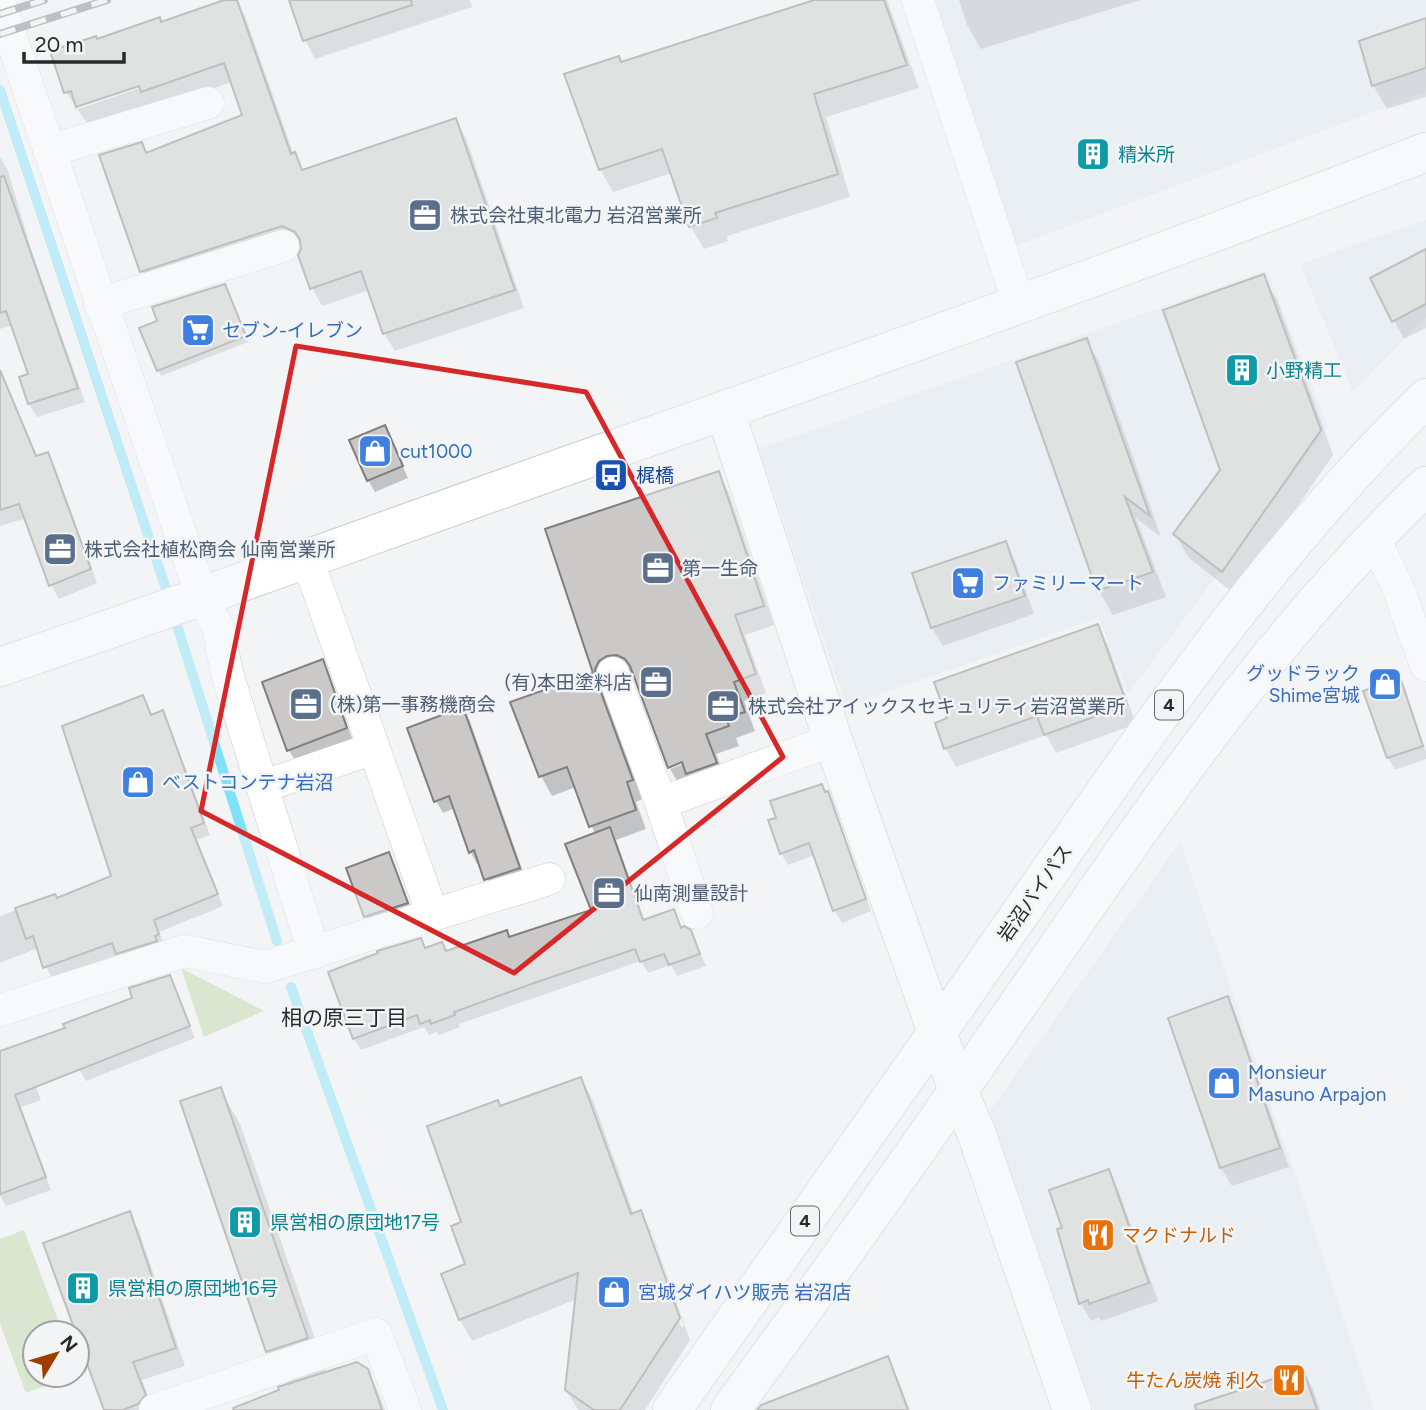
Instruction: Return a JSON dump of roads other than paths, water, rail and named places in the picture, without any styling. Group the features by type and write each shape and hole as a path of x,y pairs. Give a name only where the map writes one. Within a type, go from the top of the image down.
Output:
{"main road":[{"path":"0,667 725,411 1426,152"},
{"name":"岩沼バイパス","path":"672,1410 1129,758 1250,597 1372,451 1426,398"},
{"path":"725,411 833,740 1072,1410"},
{"path":"730,1410 826,1280 1179,775 1280,643 1374,536 1426,486"}],"street":[{"path":"918,0 1019,304"},
{"path":"0,5 100,304 184,604 218,627 227,673 314,953"},
{"path":"49,151 208,103"},
{"path":"100,304 283,246"},
{"path":"1374,536 1396,583 1426,665"},
{"path":"307,558 433,916"},
{"path":"613,673 661,803 697,913"},
{"path":"661,803 833,740"},
{"path":"262,787 374,748"},
{"path":"0,1010 185,951 265,967 549,879"},
{"path":"155,1410 376,1334 405,1410"}],"waterway":[{"path":"0,90 170,601"},
{"path":"174,616 277,941"},
{"path":"291,987 443,1410"}],"railway":[{"path":"0,14 44,0"},
{"path":"0,34 107,0"}],"place":[{"name":"精米所","path":"1093,154"},
{"name":"株式会社東北電力 岩沼営業所","path":"425,215"},
{"name":"セブン-イレブン","path":"198,330"},
{"name":"小野精工","path":"1242,370"},
{"name":"cut1000","path":"375,451"},
{"name":"梶橋","path":"611,475"},
{"name":"株式会社植松商会 仙南営業所","path":"60,549"},
{"name":"第一生命","path":"658,568"},
{"name":"ファミリーマート","path":"968,583"},
{"name":"(有)本田塗料店","path":"656,682"},
{"name":"グッドラック Shime宮城","path":"1385,684"},
{"name":"(株)第一事務機商会","path":"306,704"},
{"name":"株式会社アイックスセキュリティ岩沼営業所","path":"723,706"},
{"name":"ベストコンテナ岩沼","path":"138,782"},
{"name":"仙南測量設計","path":"609,893"},
{"name":"Monsieur Masuno Arpajon","path":"1224,1083"},
{"name":"県営相の原団地17号","path":"245,1222"},
{"name":"マクドナルド","path":"1098,1235"},
{"name":"県営相の原団地16号","path":"83,1288"},
{"name":"宮城ダイハツ販売 岩沼店","path":"614,1292"},
{"name":"牛たん炭焼 利久","path":"1289,1380"}],"district":[{"name":"相の原三丁目","path":"344,1017"}]}
